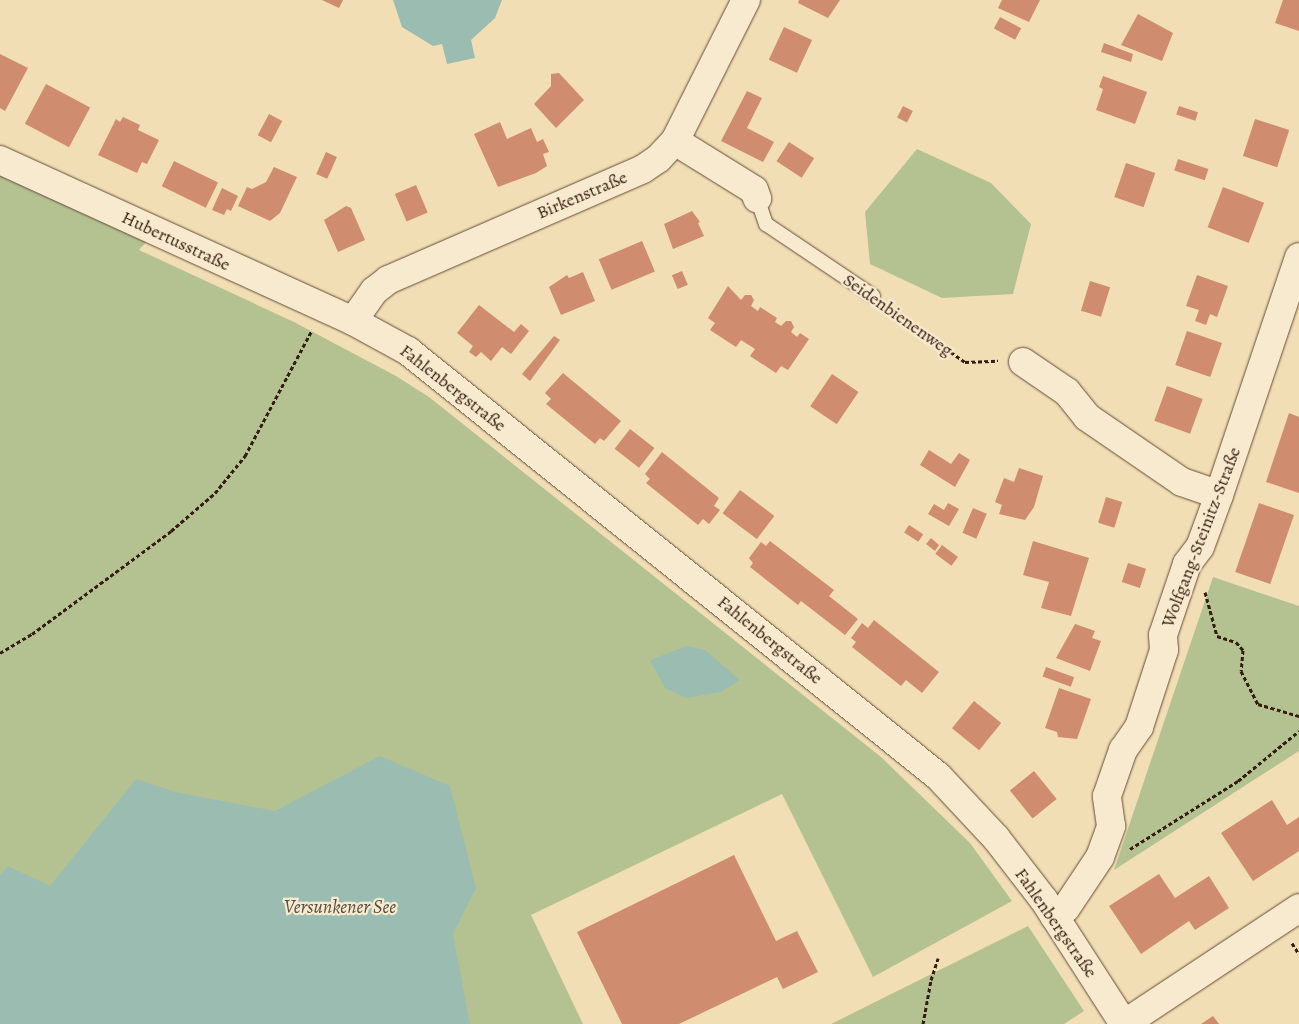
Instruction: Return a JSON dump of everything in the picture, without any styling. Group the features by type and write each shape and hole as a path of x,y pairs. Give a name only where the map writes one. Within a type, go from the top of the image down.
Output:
{"street":[{"name":"Birkenstraße","path":"343,317 388,280 644,169 675,141 746,0"},
{"name":"Seidenbienenweg","path":"675,141 754,190 757,198"},
{"name":"Hubertusstraße","path":"0,160 343,317"},
{"name":"Wolfgang-Steinitz-Straße","path":"1054,916 1066,908 1100,857 1111,826 1107,796 1123,750 1139,727 1164,650 1163,635 1187,564 1200,548 1299,257"},
{"name":"Fahlenbergstraße","path":"343,317 408,351 931,770 996,838 1054,916 1124,1024"},
{"path":"1023,362 1066,392 1087,417 1182,482 1219,495"},
{"path":"1124,1024 1299,908"}],"lane":[{"name":"Seidenbienenweg","path":"757,198 766,224 873,296"}],"path":[{"name":"Seidenbienenweg","path":"873,296 965,362 1023,362"},
{"path":"0,653 32,634 155,542 215,493 249,449 307,334 343,317"},
{"path":"1204,589 1217,636 1236,642 1242,650 1241,671 1258,704 1299,716"},
{"path":"1100,857 1109,858 1132,848 1238,782 1299,731"},
{"path":"923,1024 930,980 938,958"}],"green space":[{"path":"917,149 991,183 1031,224 1013,294 942,298 870,264 865,212"},
{"path":"0,173 148,240 139,250 294,322 396,376 429,397 881,757 970,843 1012,901 873,977 782,794 531,915 583,1024 0,1024"},
{"path":"1213,577 1299,606 1299,751 1114,870"},
{"path":"1028,926 1084,1011 1064,1024 831,1024"}],"water":[{"path":"393,0 502,0 495,18 471,40 475,58 447,64 442,44 433,46 402,27"},
{"path":"687,646 705,650 740,680 721,692 686,698 665,688 650,660"},
{"name":"Versunkener See","path":"380,756 450,786 476,888 453,934 470,1024 0,1024 0,875 8,866 50,886 136,779 175,792 275,811"}],"building":[{"path":"322,0 343,0 339,8"},
{"path":"799,0 840,0 828,18 798,3"},
{"path":"1002,0 1040,0 1029,22 998,8"},
{"path":"1283,0 1299,0 1299,31 1275,23"},
{"path":"1138,14 1173,33 1162,61 1121,45"},
{"path":"1000,17 1021,28 1015,40 994,28"},
{"path":"784,27 812,40 797,73 769,60"},
{"path":"1104,43 1133,54 1131,62 1101,52"},
{"path":"0,54 28,68 5,111 0,108"},
{"path":"559,73 584,100 556,128 534,104 551,86 551,74"},
{"path":"1103,76 1147,92 1135,124 1096,110 1103,89 1099,87"},
{"path":"46,84 90,107 69,147 25,124"},
{"path":"747,91 762,98 747,128 774,142 763,162 721,141"},
{"path":"903,106 913,111 907,123 897,118"},
{"path":"1179,106 1198,112 1195,121 1176,115"},
{"path":"269,114 282,121 271,142 258,135"},
{"path":"123,117 140,125 138,130 159,140 147,164 142,162 137,173 98,155 116,119 120,122"},
{"path":"1255,119 1289,130 1277,167 1243,156"},
{"path":"500,122 507,139 531,128 537,142 543,139 549,152 543,154 547,166 536,173 498,187 474,134"},
{"path":"789,142 814,158 802,178 776,161"},
{"path":"326,152 337,157 327,179 316,174"},
{"path":"1178,159 1208,169 1205,180 1174,170"},
{"path":"174,161 218,182 206,208 162,186"},
{"path":"1126,163 1155,173 1144,207 1114,197"},
{"path":"274,167 297,177 280,213 270,221 238,206 247,187 252,189 266,182"},
{"path":"416,185 428,213 407,222 395,194"},
{"path":"1223,187 1264,203 1249,243 1208,227"},
{"path":"222,188 238,196 231,211 227,209 224,215 212,210"},
{"path":"346,206 351,208 365,240 338,252 324,220"},
{"path":"692,211 700,222 698,223 704,236 673,249 664,224"},
{"path":"642,241 655,271 612,290 599,259"},
{"path":"682,271 688,285 678,289 672,275"},
{"path":"583,272 595,301 561,315 549,287 567,275 569,278"},
{"path":"1197,275 1228,286 1217,317 1210,314 1206,325 1195,321 1199,310 1186,306"},
{"path":"1090,281 1110,287 1101,317 1081,311"},
{"path":"728,286 741,300 745,295 751,295 754,300 751,306 758,311 760,307 777,318 775,322 781,326 786,321 791,321 794,327 791,332 797,337 800,333 809,339 788,370 781,366 776,373 750,356 755,349 741,340 736,347 710,330 715,323 708,318"},
{"path":"479,305 514,332 521,324 529,331 511,354 502,347 491,361 481,352 476,357 469,352 473,346 457,333"},
{"path":"1187,331 1222,343 1210,377 1175,365"},
{"path":"554,336 560,340 530,381 522,374"},
{"path":"563,373 621,421 604,441 600,438 595,444 546,404 551,399 545,393"},
{"path":"832,374 859,392 837,424 810,406"},
{"path":"1167,386 1203,399 1190,434 1154,421"},
{"path":"1289,413 1299,417 1299,493 1266,482"},
{"path":"630,429 654,448 639,468 615,449"},
{"path":"929,450 951,464 959,453 970,460 955,487 920,465"},
{"path":"662,452 719,498 714,506 720,510 709,524 703,519 698,525 646,483 650,479 645,474"},
{"path":"1019,468 1043,476 1034,507 1025,520 999,514 1002,505 995,502 1004,478 1014,482"},
{"path":"740,490 774,516 757,539 723,513"},
{"path":"1106,497 1122,502 1114,528 1098,523"},
{"path":"948,503 959,509 949,526 928,514 934,504 944,510"},
{"path":"1259,503 1294,515 1270,584 1235,572"},
{"path":"973,508 987,514 976,539 962,533"},
{"path":"909,525 923,534 918,542 904,533"},
{"path":"931,538 939,545 935,551 926,544"},
{"path":"770,541 834,590 829,596 858,619 845,635 801,601 798,605 750,567 753,563 749,558 761,542 766,546"},
{"path":"1033,541 1089,558 1071,616 1041,608 1049,582 1023,575"},
{"path":"942,545 958,557 951,566 935,554"},
{"path":"1128,563 1146,569 1140,588 1122,582"},
{"path":"874,620 939,672 922,693 906,680 901,686 852,647 856,642 851,638 862,623 868,628"},
{"path":"1075,624 1095,631 1092,638 1101,641 1090,671 1056,658"},
{"path":"1046,667 1074,677 1071,687 1043,676"},
{"path":"1059,688 1091,699 1077,739 1058,737 1057,732 1045,728"},
{"path":"974,701 1001,723 979,750 952,728"},
{"path":"1034,771 1057,799 1033,818 1010,791"},
{"path":"1272,800 1287,825 1299,817 1299,851 1253,881 1221,833"},
{"path":"734,855 776,941 797,931 818,972 783,989 777,977 679,1024 622,1024 577,932"},
{"path":"1159,874 1175,898 1209,876 1229,908 1195,930 1189,921 1141,954 1109,906"},
{"path":"1213,1016 1219,1024 1201,1024"}]}
